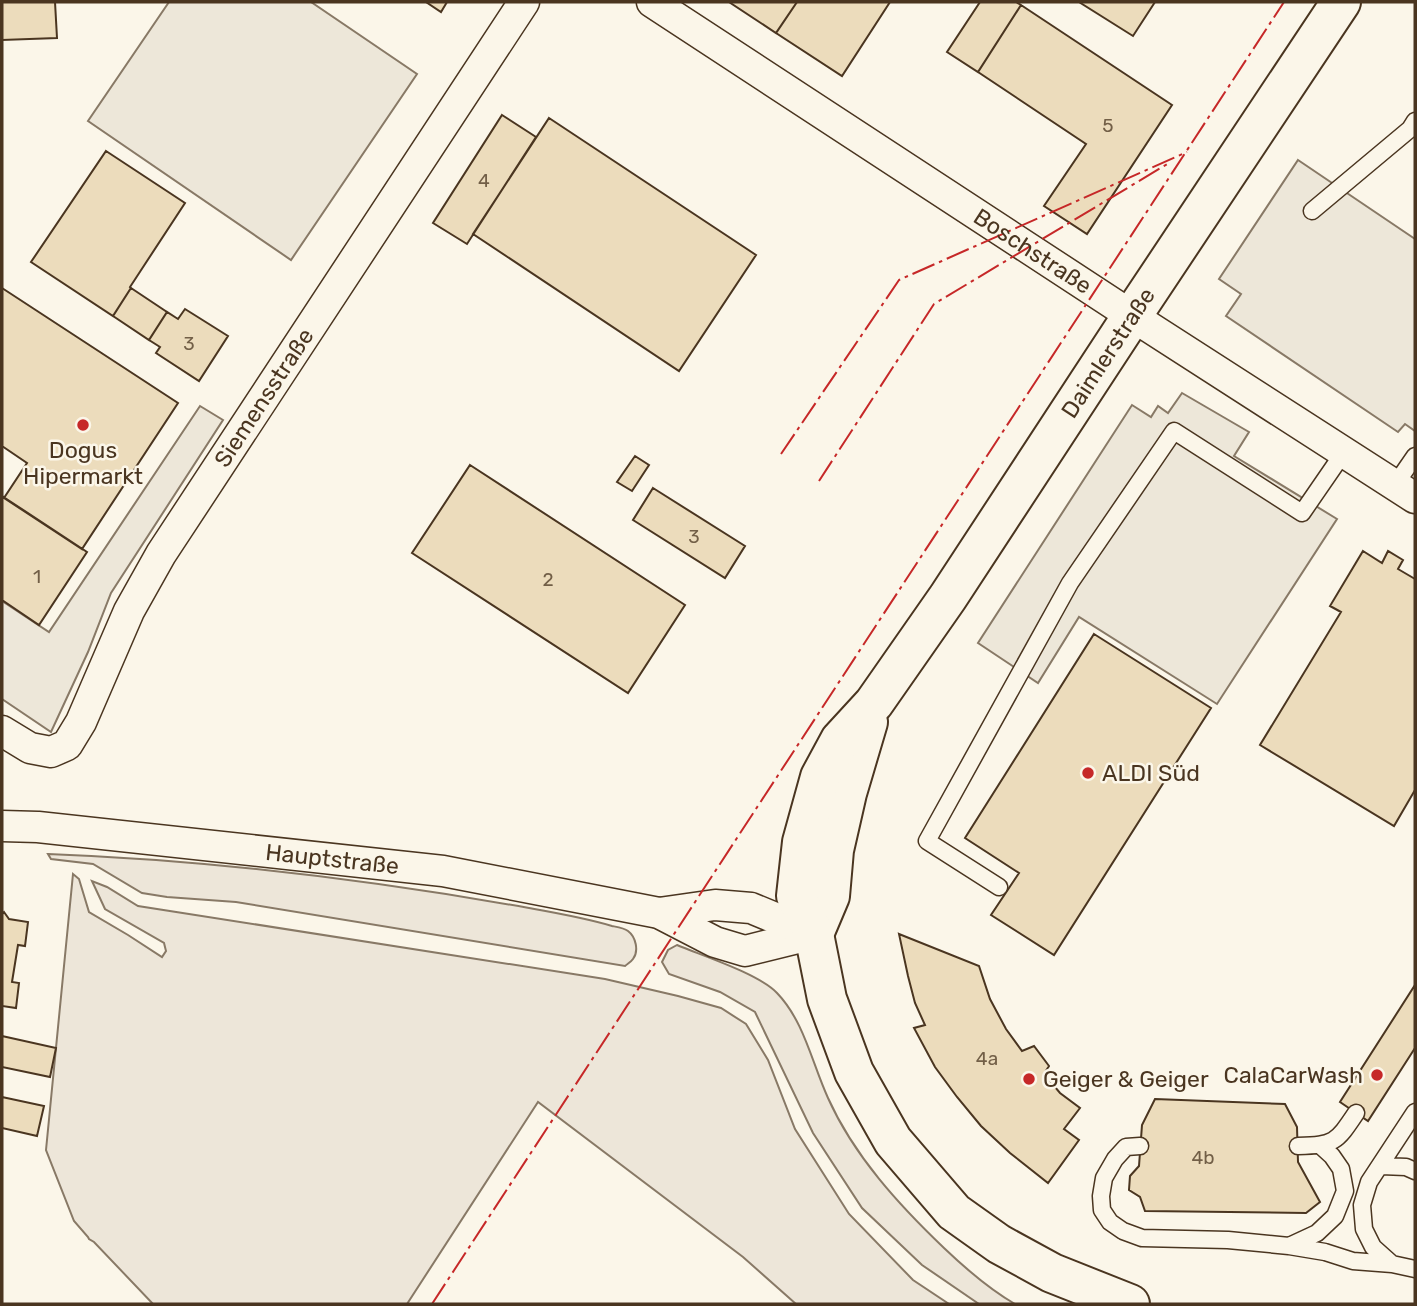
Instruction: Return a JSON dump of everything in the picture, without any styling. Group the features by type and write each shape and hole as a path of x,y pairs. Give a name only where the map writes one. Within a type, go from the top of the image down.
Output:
{"main road":[{"name":"Daimlerstraße","path":"814,934 830,896 834,850 847,793 874,703 948,597 1341,2"},
{"path":"814,934 827,999 853,1072 893,1142 954,1212 999,1244 1052,1273 1130,1304"}],"street":[{"name":"Siemensstraße","path":"2,731 30,748 51,752 67,745 82,722 129,611 161,554 524,2"},
{"name":"Boschstraße","path":"652,2 1405,492"},
{"name":"Hauptstraße","path":"2,826 38,827 443,871 659,913 715,942 745,951 814,934"},
{"name":"Hauptstraße","path":"659,913 715,905 751,908 814,934"}],"lane":[{"path":"1312,211 1410,129 1415,121"},
{"path":"999,887 927,841 1070,583 1174,431 1302,513 1344,452"},
{"path":"1405,492 1415,456"},
{"path":"1392,1264 1373,1247 1364,1229 1362,1205 1369,1182 1415,1112"},
{"path":"1298,1146 1321,1146 1332,1142 1356,1114"},
{"path":"1140,1146 1126,1147 1104,1178 1102,1210 1110,1222 1123,1231 1142,1238 1228,1240 1289,1246 1325,1252 1353,1261 1415,1269"},
{"path":"1289,1246 1317,1233 1335,1216 1345,1191 1341,1169 1321,1146"},
{"path":"1381,1166 1406,1167 1415,1171"}],"shaded area":[{"path":"169,2 311,2 417,74 291,260 88,121"},
{"path":"1298,160 1415,239 1415,431 1405,424 1398,432 1226,316 1241,294 1219,279"},
{"path":"1182,393 1249,432 1234,456 1337,519 1217,704 1079,617 1038,683 978,643 1132,405 1151,417 1158,406 1168,413"},
{"path":"200,406 223,420 111,593 88,652 51,732 2,699 2,601 49,632"},
{"path":"48,854 229,866 470,898 622,928 633,937 636,952 625,966 236,902 142,893 93,864 51,859"},
{"path":"73,874 79,879 89,912 162,957 166,951 164,943 105,909 92,881 138,906 605,979 721,1008 746,1024 768,1060 795,1129 849,1214 913,1280 949,1304 796,1304 743,1257 538,1102 407,1304 153,1304 74,1221 46,1150"},
{"path":"677,945 744,972 777,993 794,1016 828,1098 864,1160 894,1197 944,1248 978,1278 1015,1304 979,1304 922,1265 862,1208 813,1133 755,1012 720,992 669,974 662,962 668,950"}],"building":[{"path":"2,2 55,2 57,38 2,40"},
{"path":"426,2 447,2 441,12"},
{"path":"729,2 797,2 776,33"},
{"path":"797,2 890,2 842,76 776,33"},
{"path":"980,2 1016,2 1021,5 978,72 947,52"},
{"path":"1079,2 1155,2 1133,36"},
{"path":"1021,5 1172,105 1087,234 1044,206 1086,144 978,72"},
{"path":"502,115 536,137 467,244 433,223"},
{"path":"549,118 756,255 679,371 473,234"},
{"path":"106,151 185,203 113,316 31,262"},
{"name":"Dogus Hipermarkt","path":"2,288 178,403 82,549 4,498 27,463 2,446"},
{"path":"131,288 167,312 149,340 113,316"},
{"path":"185,309 228,336 199,381 156,353 160,347 149,340 167,312 178,319"},
{"path":"635,456 649,465 632,491 617,482"},
{"path":"470,465 685,605 628,693 412,553"},
{"path":"653,488 745,546 725,578 633,520"},
{"path":"2,496 87,552 39,625 2,600"},
{"path":"1363,551 1382,563 1388,551 1403,560 1398,569 1415,579 1415,790 1394,826 1260,745 1341,612 1330,606"},
{"name":"ALDI Süd","path":"1094,634 1211,708 1054,955 991,915 1019,873 965,838"},
{"path":"4,912 9,919 28,922 25,946 18,945 12,982 19,983 16,1008 2,1006"},
{"path":"899,934 979,966 990,999 1006,1029 1022,1051 1034,1046 1049,1066 1044,1074 1060,1093 1080,1108 1064,1129 1079,1140 1048,1183 981,1126 935,1067 914,1028 925,1025 915,1003"},
{"name":"CalaCarWash","path":"1415,985 1415,1048 1368,1121 1340,1102"},
{"path":"2,1036 56,1048 50,1077 2,1067"},
{"path":"2,1097 44,1106 37,1136 2,1128"},
{"path":"1155,1099 1285,1104 1297,1127 1298,1162 1320,1202 1306,1213 1145,1211 1140,1197 1129,1190 1130,1176 1139,1166 1142,1125"}],"power":[{"path":"432,1304 1284,2"},
{"path":"781,454 899,280 1187,152"},
{"path":"819,481 934,304 1169,163"}],"place":[{"name":"Dogus Hipermarkt","path":"83,425"},
{"name":"ALDI Süd","path":"1088,773"},
{"name":"CalaCarWash","path":"1377,1075"},
{"name":"Geiger & Geiger","path":"1029,1079"}]}
